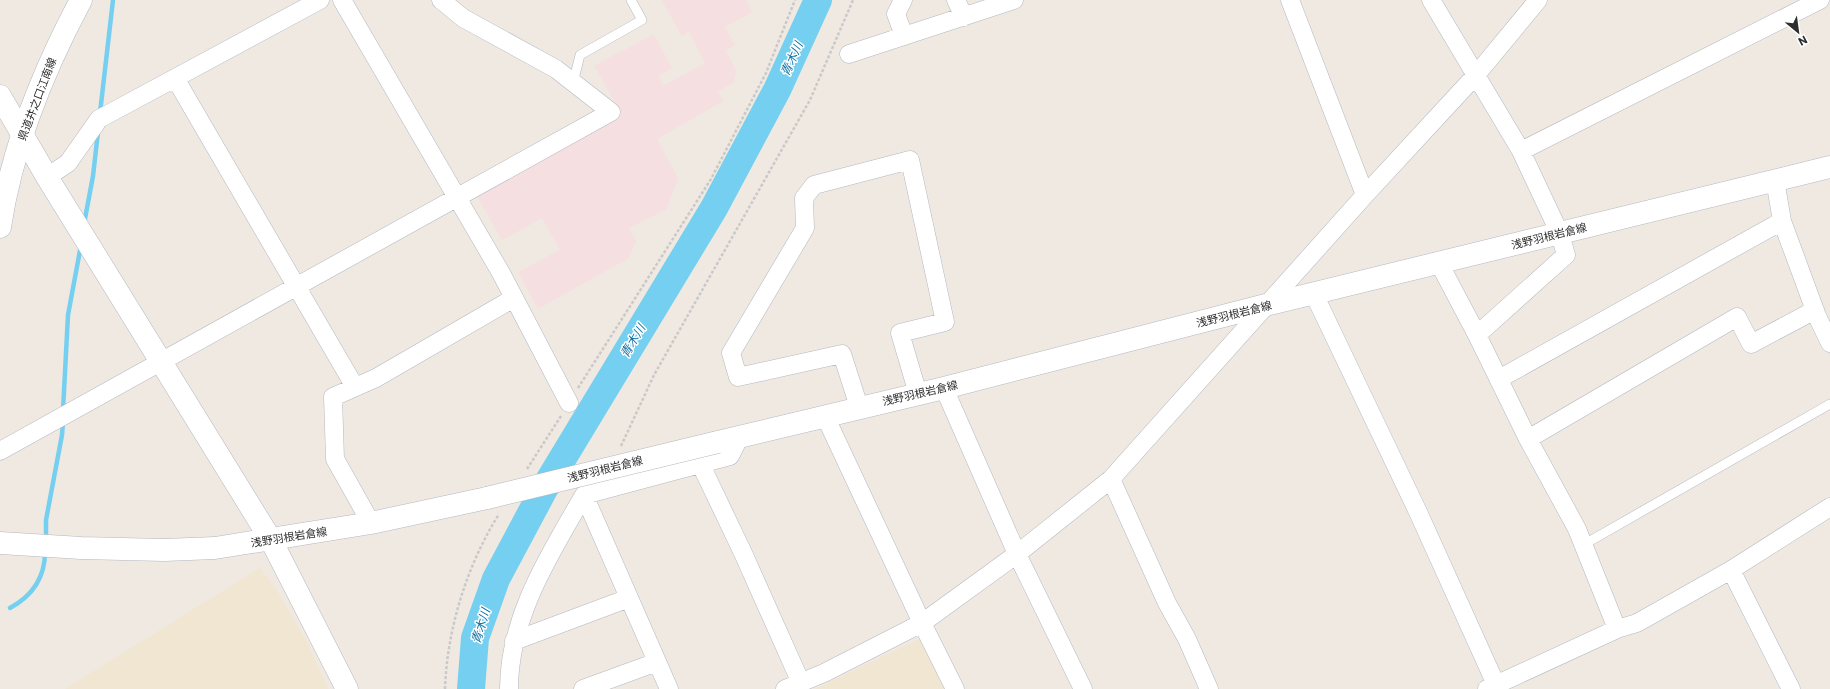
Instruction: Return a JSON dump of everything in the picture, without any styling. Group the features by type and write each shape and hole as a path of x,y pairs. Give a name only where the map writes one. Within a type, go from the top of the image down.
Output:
{"main road":[{"name":"県道井之口江南線","path":"1,215 22,133 40,85 67,26 81,0"},
{"path":"0,96 47,177 271,540 348,689"},
{"name":"浅野羽根岩倉線","path":"0,543 81,548 164,550 215,548 494,504 611,468 944,388 1266,305 1830,167"}],"street":[{"path":"47,177 68,163 98,119 320,0"},
{"path":"342,0 514,298 569,403"},
{"path":"0,452 458,199 611,112 556,69 463,18 441,0"},
{"path":"903,0 896,14 904,36"},
{"path":"956,0 964,17"},
{"path":"849,54 1014,0"},
{"path":"1290,0 1365,195"},
{"path":"1431,0 1522,151 1560,234 1566,255 1477,335"},
{"path":"700,463 743,553 793,686 824,673 922,623 1017,554 1111,478 1365,195 1476,75 1538,0"},
{"path":"1522,151 1820,0"},
{"path":"175,78 355,387"},
{"path":"859,408 842,354 738,377 731,353 805,228 804,198 814,185 910,160 945,322 900,333 918,394"},
{"path":"1776,180 1782,220 1815,310 1830,343"},
{"path":"1499,379 1782,220"},
{"path":"1439,263 1477,335 1528,439 1553,482 1583,545 1617,629"},
{"path":"1314,294 1418,512 1494,688 1617,629 1638,623 1730,570 1830,507"},
{"path":"371,523 335,458 333,397 376,378 514,298"},
{"path":"1528,439 1736,317 1751,344 1815,310"},
{"path":"944,388 1017,554 1083,689"},
{"path":"825,416 922,623 955,689"},
{"path":"509,689 509,676 514,641 519,620 535,585 584,495 730,456 740,436"},
{"path":"1111,478 1167,603 1187,639 1209,689"},
{"path":"584,495 669,689"},
{"path":"1730,570 1792,689"},
{"path":"514,641 629,598"},
{"path":"583,689 657,662"}],"lane":[{"path":"573,83 580,55 642,20 631,0"},
{"path":"1583,545 1830,404"}],"path":[{"path":"526,471 711,179 766,73 795,0"},
{"path":"611,468 654,376 810,100 853,0"},
{"path":"445,689 445,667 462,596 469,574 484,541 494,504"}],"shaded area":[{"path":"746,0 752,12 725,27 735,45 726,50 736,71 734,82 718,92 723,101 657,139 678,178 667,209 629,228 636,241 629,258 538,309 518,272 560,250 542,218 502,240 476,195 622,114 594,66 654,34 672,68 659,76 663,86 705,63 689,32 682,36 662,1"},
{"path":"260,568 276,589 305,638 328,689 65,689"},
{"path":"921,638 946,689 815,689"}],"waterway":[{"path":"100,113 113,0"},
{"name":"青木川","path":"471,689 475,638 496,579 544,489 714,208 777,90 818,0"},
{"path":"84,224 93,176 98,132"},
{"path":"63,410 68,315 81,245"},
{"path":"46,541 46,520 62,435 63,422"},
{"path":"10,608 25,598 36,585 43,570 45,552"}]}
